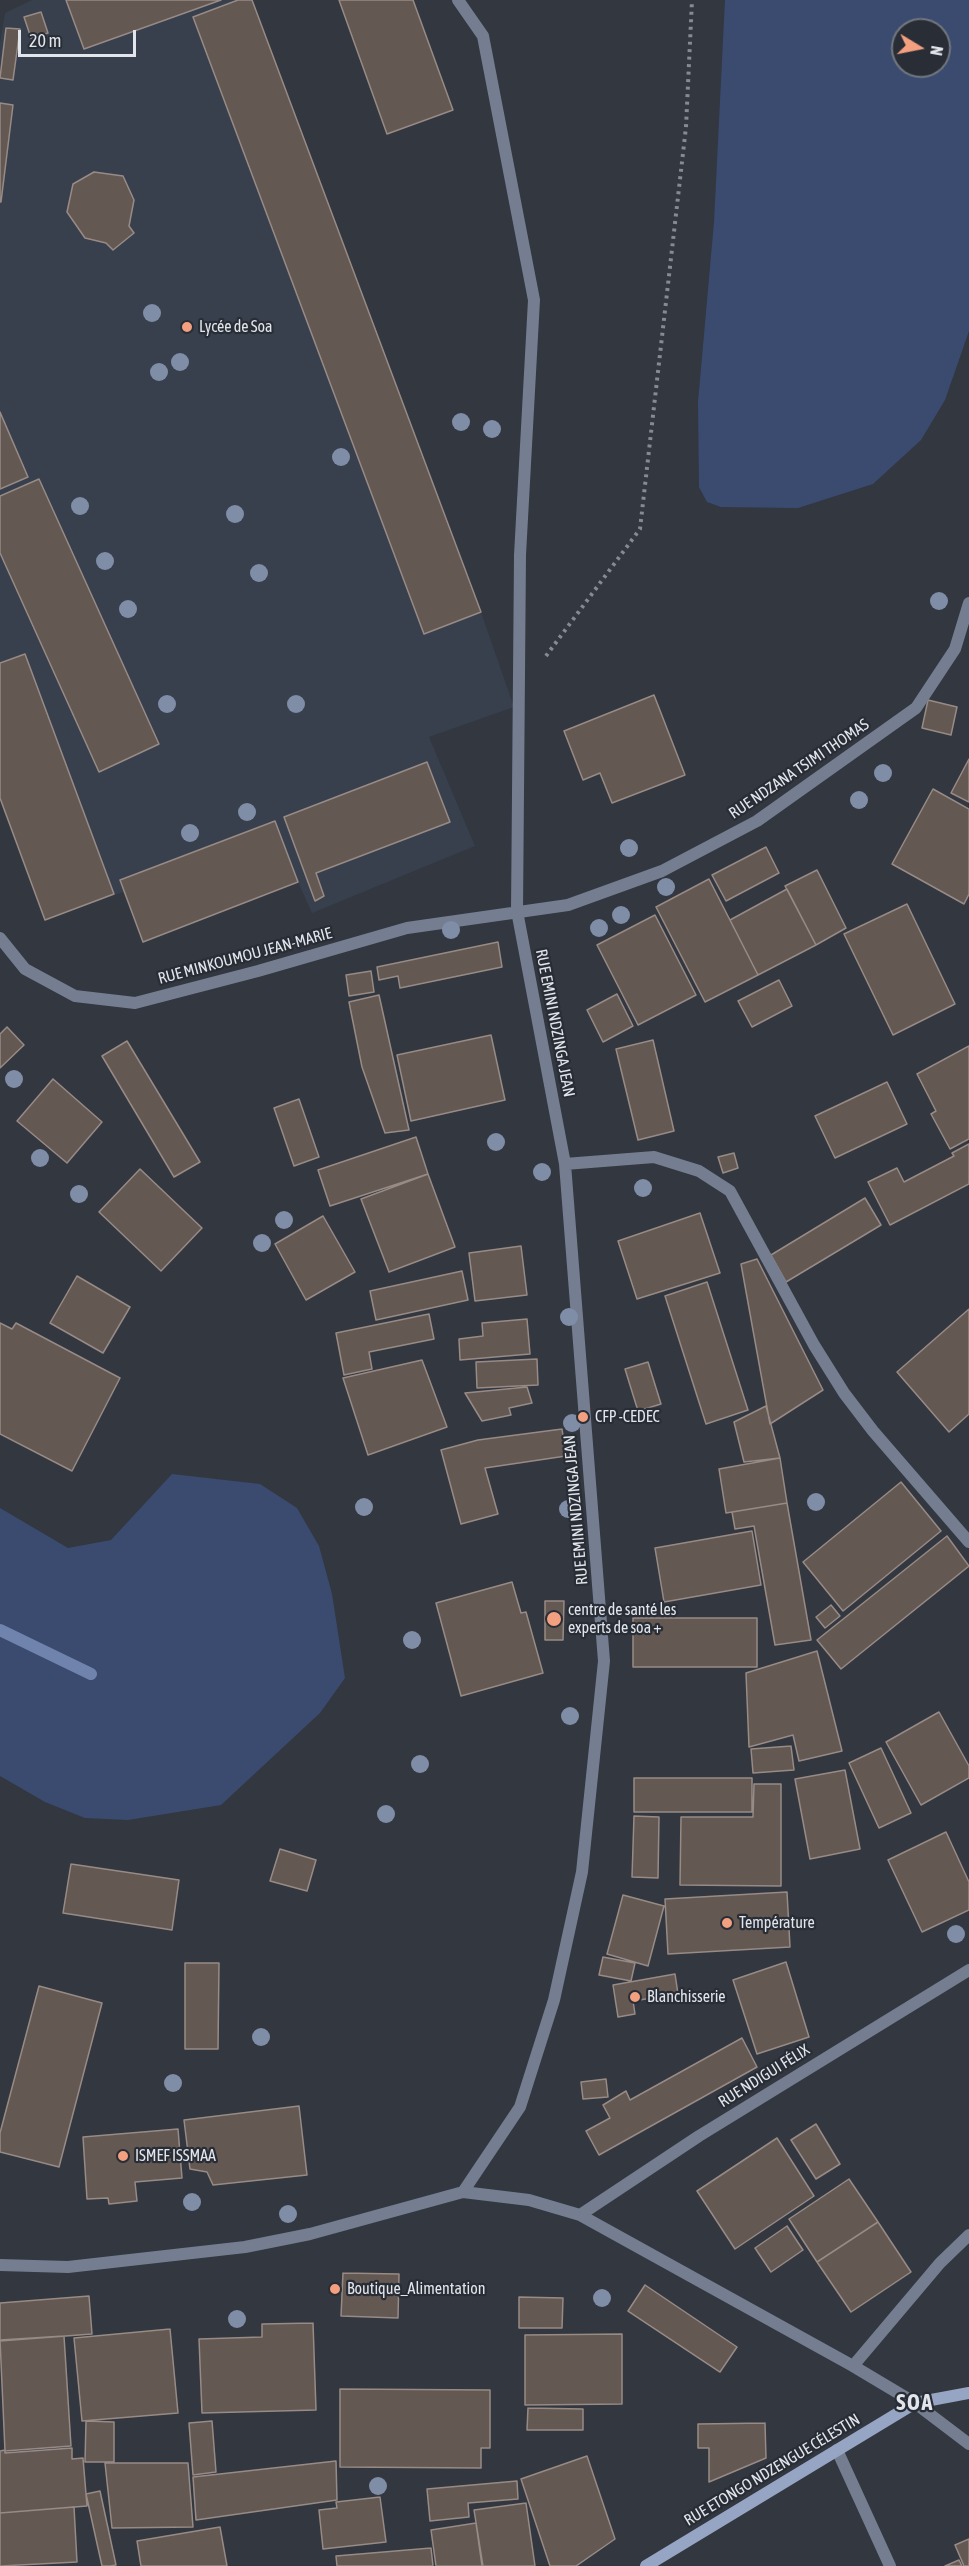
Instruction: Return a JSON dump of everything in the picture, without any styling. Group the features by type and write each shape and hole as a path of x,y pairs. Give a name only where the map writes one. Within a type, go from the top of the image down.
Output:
{"street":[{"name":"RUE EMINI NDZINGA JEAN","path":"458,0 483,36 534,300 520,555 517,911 565,1164 604,1661 582,1872 554,2000 520,2107 463,2192"},
{"name":"RUE NDZANA TSIMI THOMAS","path":"517,911 568,905 662,871 757,821 916,708 955,649 969,603"},
{"name":"RUE MINKOUMOU JEAN-MARIE","path":"0,938 26,969 75,996 135,1003 258,972 407,928 517,911"},
{"path":"565,1164 654,1157 699,1171 730,1191 814,1345 844,1393 873,1431 969,1542"},
{"name":"RUE NDIGUI FÉLIX","path":"580,2215 708,2130 969,1970"},
{"path":"0,2265 68,2266 245,2247 310,2234 386,2211 463,2192 529,2200 580,2215 853,2366 915,2403 969,2444"},
{"path":"853,2366 940,2264 969,2235"},
{"path":"915,2403 969,2393"},
{"name":"RUE ETONGO NDZENGUE CÉLESTIN","path":"646,2566 915,2403"},
{"path":"837,2450 890,2566"}],"path":[{"path":"519,692 640,529 686,128 692,0"}],"shaded area":[{"name":"Lycée de Soa","path":"32,0 252,0 481,612 514,707 429,737 475,846 312,913 298,882 143,942 123,892 45,920 0,798 0,43 5,13"},
{"path":"725,0 969,0 969,331 945,400 921,440 873,484 798,508 721,507 707,502 699,487 698,402 714,222"},
{"path":"172,1474 260,1484 297,1508 319,1546 332,1594 345,1678 320,1713 221,1805 128,1820 85,1818 45,1802 0,1776 0,1508 68,1548 111,1540"}],"building":[{"path":"66,0 221,0 84,49"},
{"path":"238,0 252,0 481,612 424,634 193,17"},
{"path":"339,0 413,0 453,110 387,134"},
{"path":"41,12 48,33 31,38 24,17"},
{"path":"6,28 20,29 13,80 0,78"},
{"path":"0,103 13,105 1,202 0,202"},
{"path":"94,172 123,176 134,200 129,226 134,233 113,250 106,243 85,238 67,212 73,184"},
{"path":"0,412 28,477 0,489"},
{"path":"39,479 159,744 99,772 0,553 0,496"},
{"path":"25,654 114,894 45,920 0,798 0,663"},
{"path":"654,695 685,775 612,803 600,773 583,780 564,731"},
{"path":"928,700 957,707 951,735 922,728"},
{"path":"969,759 969,802 951,793"},
{"path":"427,762 450,822 316,873 324,896 315,901 284,817"},
{"path":"933,789 969,809 969,894 964,904 892,864"},
{"path":"275,821 298,882 143,942 120,880"},
{"path":"766,847 779,873 726,901 712,875"},
{"path":"817,870 846,928 816,945 785,886"},
{"path":"709,879 758,975 705,1002 656,907"},
{"path":"787,889 816,945 758,975 730,920"},
{"path":"907,904 955,1004 893,1035 844,934"},
{"path":"655,915 696,995 638,1025 597,945"},
{"path":"498,942 502,967 400,988 398,976 379,980 377,967"},
{"path":"371,971 374,992 349,996 346,975"},
{"path":"779,980 792,1006 752,1027 738,1001"},
{"path":"617,994 633,1026 603,1042 587,1010"},
{"path":"379,995 409,1130 385,1133 362,1067 349,1002"},
{"path":"7,1027 24,1045 0,1068 0,1034"},
{"path":"491,1035 505,1100 411,1121 397,1055"},
{"path":"653,1040 674,1131 638,1140 616,1049"},
{"path":"127,1041 200,1162 174,1177 102,1056"},
{"path":"969,1046 969,1139 950,1149 931,1114 936,1111 917,1074"},
{"path":"53,1079 102,1122 67,1163 17,1121"},
{"path":"887,1082 907,1124 835,1158 815,1116"},
{"path":"299,1099 319,1157 294,1166 274,1108"},
{"path":"416,1137 428,1174 330,1206 318,1170"},
{"path":"969,1144 969,1184 890,1225 868,1182 897,1168 904,1182 954,1156 952,1153"},
{"path":"734,1153 738,1168 723,1173 718,1157"},
{"path":"140,1169 202,1228 161,1271 99,1212"},
{"path":"428,1174 455,1247 389,1272 361,1199"},
{"path":"865,1198 881,1225 786,1282 771,1255"},
{"path":"700,1213 720,1273 637,1299 618,1241"},
{"path":"323,1216 355,1272 306,1300 275,1244"},
{"path":"521,1246 527,1295 475,1301 469,1253"},
{"path":"757,1259 823,1390 770,1424 741,1264"},
{"path":"462,1271 468,1300 376,1320 370,1291"},
{"path":"77,1276 130,1307 103,1353 50,1323"},
{"path":"707,1282 748,1410 706,1424 665,1296"},
{"path":"969,1309 969,1414 949,1432 897,1372"},
{"path":"429,1314 434,1339 369,1352 372,1369 344,1375 336,1333"},
{"path":"527,1319 530,1354 460,1360 459,1339 483,1336 482,1323"},
{"path":"0,1323 12,1329 16,1323 120,1378 72,1471 0,1434"},
{"path":"537,1359 538,1385 477,1388 476,1362"},
{"path":"422,1360 447,1427 368,1455 343,1378"},
{"path":"648,1362 661,1404 638,1411 625,1369"},
{"path":"527,1387 532,1403 509,1408 511,1415 482,1421 465,1393"},
{"path":"766,1406 780,1458 744,1462 734,1422"},
{"path":"562,1429 566,1456 485,1468 498,1514 461,1524 441,1450 478,1440"},
{"path":"780,1458 787,1503 726,1513 719,1469"},
{"path":"901,1482 941,1531 843,1611 803,1562"},
{"path":"787,1503 811,1640 775,1645 754,1526 735,1529 732,1512"},
{"path":"752,1531 761,1585 664,1602 655,1548"},
{"path":"947,1536 969,1566 841,1669 817,1640"},
{"path":"512,1582 521,1613 526,1612 543,1673 461,1696 436,1603"},
{"path":"545,1601 564,1601 563,1640 545,1640"},
{"path":"831,1605 840,1616 825,1628 816,1617"},
{"path":"633,1618 757,1618 757,1667 633,1667"},
{"path":"817,1651 842,1751 799,1761 793,1735 749,1747 746,1673"},
{"path":"939,1712 969,1766 969,1778 921,1805 886,1742"},
{"path":"791,1746 794,1770 753,1773 751,1749"},
{"path":"881,1748 911,1813 879,1828 849,1763"},
{"path":"845,1770 860,1849 810,1859 795,1779"},
{"path":"634,1778 752,1778 752,1812 634,1812"},
{"path":"754,1784 781,1784 781,1886 680,1885 681,1817 753,1817"},
{"path":"634,1816 659,1817 658,1878 632,1877"},
{"path":"946,1832 969,1882 969,1910 922,1932 888,1860"},
{"path":"280,1849 316,1860 307,1891 270,1881"},
{"path":"71,1864 179,1880 172,1930 63,1913"},
{"name":"Température","path":"787,1892 790,1947 668,1954 665,1899"},
{"path":"623,1895 664,1906 648,1966 607,1954"},
{"path":"603,1957 635,1963 631,1981 599,1975"},
{"path":"786,1962 809,2037 757,2054 733,1980"},
{"path":"185,1963 219,1963 218,2049 185,2049"},
{"name":"Blanchisserie","path":"675,1974 678,1994 633,2001 635,2014 618,2017 613,1985"},
{"path":"39,1986 102,2003 59,2167 0,2152 0,2133"},
{"path":"742,2038 757,2067 599,2155 586,2131 610,2118 603,2105 626,2091 630,2100"},
{"path":"606,2079 608,2097 583,2099 581,2082"},
{"path":"299,2106 307,2175 213,2185 207,2172 190,2169 184,2120"},
{"path":"816,2124 840,2164 816,2179 791,2140"},
{"path":"178,2129 182,2178 135,2182 137,2201 109,2204 108,2198 87,2199 83,2137"},
{"path":"777,2138 814,2196 735,2249 697,2191"},
{"path":"849,2179 878,2222 817,2262 789,2219"},
{"path":"878,2222 911,2272 851,2312 817,2262"},
{"path":"787,2226 803,2250 771,2272 755,2248"},
{"path":"343,2273 399,2274 398,2318 341,2316"},
{"path":"645,2285 737,2347 720,2372 628,2311"},
{"path":"89,2296 92,2334 0,2341 0,2303"},
{"path":"519,2297 563,2298 562,2328 519,2328"},
{"path":"313,2323 316,2410 202,2413 199,2339 262,2337 262,2324"},
{"path":"170,2329 178,2413 82,2421 74,2338"},
{"path":"622,2334 622,2404 525,2405 525,2335"},
{"path":"64,2336 71,2446 5,2451 0,2340"},
{"path":"340,2389 490,2390 490,2448 481,2448 481,2468 340,2467"},
{"path":"528,2408 583,2409 583,2430 527,2430"},
{"path":"86,2421 114,2422 114,2462 85,2462"},
{"path":"212,2421 216,2472 193,2475 189,2423"},
{"path":"765,2423 766,2458 709,2482 709,2448 698,2448 698,2424"},
{"path":"72,2448 72,2459 83,2458 87,2506 0,2513 0,2451 5,2450 5,2453"},
{"path":"587,2456 615,2539 576,2566 550,2566 521,2479"},
{"path":"336,2461 337,2500 196,2520 193,2477"},
{"path":"105,2463 188,2463 193,2527 112,2528"},
{"path":"517,2481 518,2499 468,2503 469,2517 430,2521 427,2489"},
{"path":"100,2491 116,2565 102,2566 86,2494"},
{"path":"380,2497 386,2542 323,2549 319,2510 337,2508 336,2502"},
{"path":"526,2503 535,2566 483,2566 474,2510"},
{"path":"74,2507 77,2562 0,2566 0,2513"},
{"path":"476,2523 482,2566 436,2566 431,2530"},
{"path":"220,2527 227,2566 141,2566 137,2541"},
{"path":"969,2539 969,2566 964,2566 955,2545"},
{"path":"431,2548 433,2566 337,2566 336,2556"},
{"path":"959,2560 962,2566 945,2566"}],"waterway":[{"path":"0,1630 91,1674"}],"place":[{"name":"Lycée de Soa","path":"187,327"},
{"name":"CFP -CEDEC","path":"583,1417"},
{"name":"centre de santé les experts de soa +","path":"554,1619"},
{"name":"Température","path":"727,1923"},
{"name":"Blanchisserie","path":"635,1997"},
{"name":"ISMEF ISSMAA","path":"123,2156"},
{"name":"Boutique_Alimentation","path":"335,2289"}],"district":[{"name":"SOA","path":"915,2403"}]}
